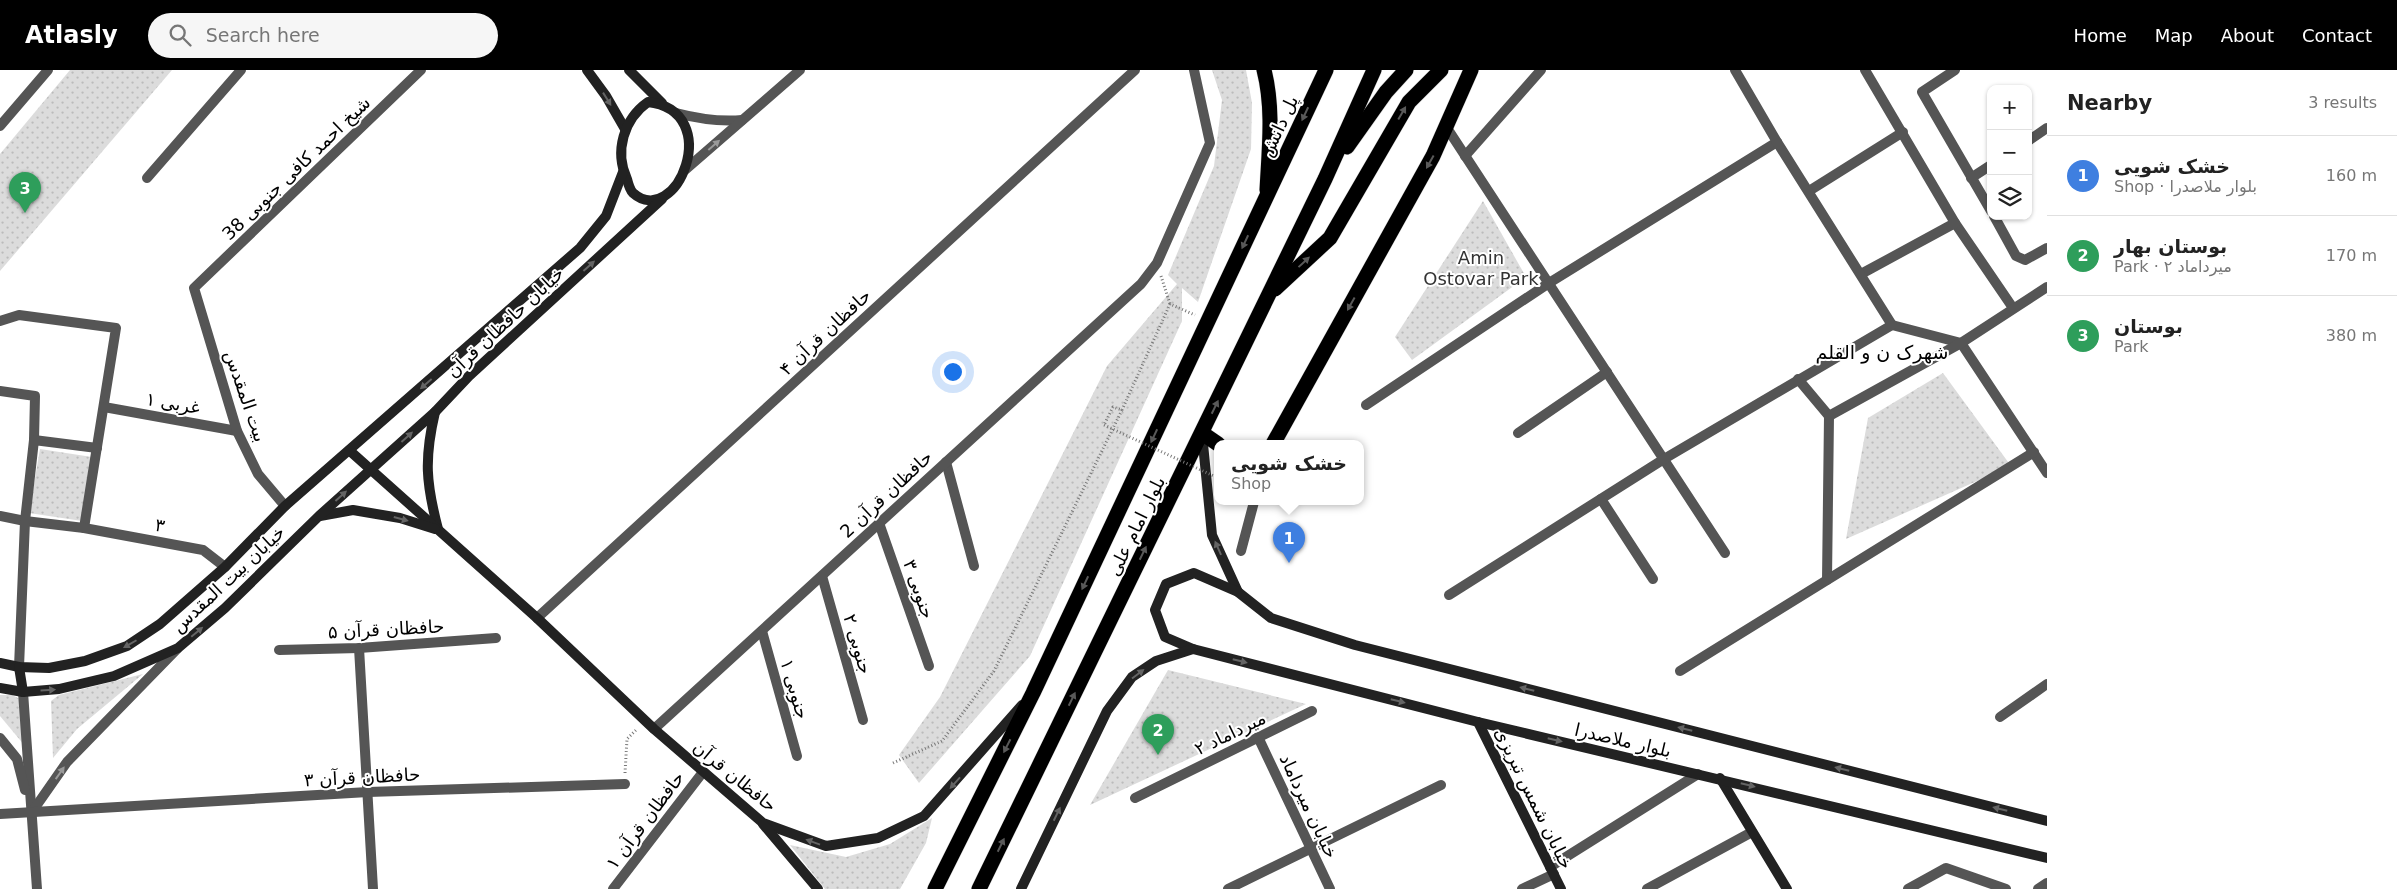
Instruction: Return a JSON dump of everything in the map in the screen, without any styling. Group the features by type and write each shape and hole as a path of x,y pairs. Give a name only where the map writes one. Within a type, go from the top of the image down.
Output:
{"highway":[{"path":"1264,70 1268,85 1270,122 1266,198"},
{"name":"پل دانش","path":"1266,198 1326,70"},
{"path":"1325,179 1374,70"},
{"path":"1325,179 1386,92 1406,70"},
{"path":"1268,295 1330,238 1409,102 1441,70"},
{"path":"1275,440 1447,128 1471,70"},
{"name":"بلوار امام علی","path":"979,889 1325,179"},
{"name":"بلوار امام علی","path":"935,889 1033,694 1266,198"},
{"path":"1202,433 1214,441"}],"street":[{"path":"0,126 48,70"},
{"path":"147,178 241,70"},
{"name":"شیخ احمد کافی جنوبی 38","path":"194,288 421,70"},
{"path":"587,70 606,96 625,129"},
{"path":"629,70 662,103 676,113 703,120 722,122 742,120"},
{"path":"685,170 800,70"},
{"name":"حافظان قرآن ۴","path":"537,618 1135,70"},
{"name":"حافظان قرآن 2","path":"654,729 1140,284 1157,263 1210,143 1194,70"},
{"path":"1465,156 1541,70"},
{"path":"1735,70 1777,142 1892,325 1962,343 2047,473"},
{"path":"1865,70 1955,223 2013,308"},
{"path":"1955,70 1922,92 1987,205"},
{"path":"662,103 648,102 637,110 625,129 621,155 623,172 632,192 646,200 662,199 676,186 685,170 689,154 688,134 676,113"},
{"path":"1447,128 1725,553"},
{"path":"2032,137 2047,128"},
{"path":"1809,191 1903,132"},
{"path":"1366,405 1549,284 1777,142"},
{"path":"1971,178 1987,168"},
{"name":"خیابان حافظان قرآن","path":"350,451 580,248 606,216 623,172"},
{"name":"خیابان حافظان قرآن","path":"370,470 435,412 476,370 662,199"},
{"path":"1996,220 2016,256 2025,260 2047,248"},
{"path":"1861,274 1955,223"},
{"path":"1829,416 1962,343 2047,287"},
{"name":"بیت المقدس","path":"194,288 237,431 258,474 285,506"},
{"path":"0,321 19,315 116,328 84,528"},
{"path":"1449,595 1664,460 1892,325"},
{"path":"1518,434 1607,372"},
{"path":"1798,379 1829,416 1827,580"},
{"path":"0,391 35,396 34,440 25,521 19,668 23,692 37,889"},
{"name":"۱ غربی","path":"104,407 237,431"},
{"path":"435,412 427,446 427,470 429,496 438,530"},
{"path":"1202,433 1212,535 1238,592"},
{"path":"34,440 97,448"},
{"name":"حافظان قرآن","path":"350,451 537,618 645,721 763,823 826,846 878,838 924,816 1033,694"},
{"name":"خیابان بیت المقدس","path":"0,663 19,668 49,668 76,663 127,646 160,624 225,567 285,506 350,451"},
{"path":"1680,671 2034,452"},
{"path":"946,462 974,566"},
{"name":"خیابان بیت المقدس","path":"0,688 23,692 59,689 114,676 178,648 225,608 319,516 370,470"},
{"path":"1601,499 1653,579"},
{"path":"1241,551 1253,505"},
{"name":"حافظان قرآن","path":"319,516 353,510 400,518 438,530"},
{"name":"۳","path":"0,516 84,528 203,550 225,567"},
{"name":"جنوبی ۳","path":"880,523 929,666"},
{"name":"بلوار ملاصدرا","path":"2047,821 1354,645 1271,618 1238,592 1194,573 1166,584 1155,610 1164,636 1193,649 1478,722 1720,778 2047,858"},
{"name":"جنوبی ۲","path":"822,576 863,720"},
{"name":"جنوبی ۱","path":"762,631 797,756"},
{"name":"حافظان قرآن ۵","path":"279,650 359,648 496,638"},
{"path":"32,812 67,762 178,648"},
{"path":"359,648 373,889"},
{"path":"1021,889 1107,711 1132,677 1156,661 1193,649"},
{"path":"2000,717 2047,684"},
{"name":"میرداماد ۲","path":"1136,798 1312,711"},
{"name":"خیابان شمس تبریزی","path":"1478,722 1561,889"},
{"path":"0,738 17,758 32,812"},
{"name":"خیابان میرداماد","path":"1258,738 1330,889"},
{"name":"حافظان قرآن ۱","path":"613,889 703,772"},
{"path":"1522,889 1698,774"},
{"path":"1720,778 1787,889"},
{"name":"حافظان قرآن ۳","path":"0,814 368,792 625,784"},
{"path":"1228,889 1441,785"},
{"path":"763,823 818,889"},
{"path":"1647,889 1752,832"},
{"path":"1908,889 1946,868 2006,889"},
{"path":"2038,889 2047,883"}],"path":[{"path":"893,763 942,741 994,671 1122,410 1170,304 1157,263"},
{"path":"1170,304 1208,321"},
{"path":"1122,410 1113,407 1104,425 1214,476"},
{"path":"625,784 627,739 645,721"}],"green space":[{"path":"70,70 172,70 0,271 0,154"},
{"path":"1212,70 1246,70 1252,103 1251,149 1198,302 1182,288 1182,321 1030,656 919,783 899,755 940,697 1107,366 1177,284 1168,275 1214,166 1222,100"},
{"name":"Amin Ostovar Park","path":"1483,201 1526,277 1412,360 1395,337"},
{"path":"1943,373 2011,466 1846,539 1868,418"},
{"path":"40,449 92,457 82,521 29,513"},
{"path":"1168,670 1306,704 1090,805"},
{"path":"143,674 77,729 53,758 51,701 59,695"},
{"path":"0,695 12,695 22,700 25,746 0,716"},
{"path":"932,818 926,843 900,889 825,889 790,845 846,857 890,844"}],"place":[{"name":"بوستان","path":"25,213"},
{"name":"خشک شویی","path":"1289,563"},
{"name":"بوستان بهار","path":"1158,755"}],"district":[{"name":"شهرک ن و القلم","path":"1882,352"}]}
